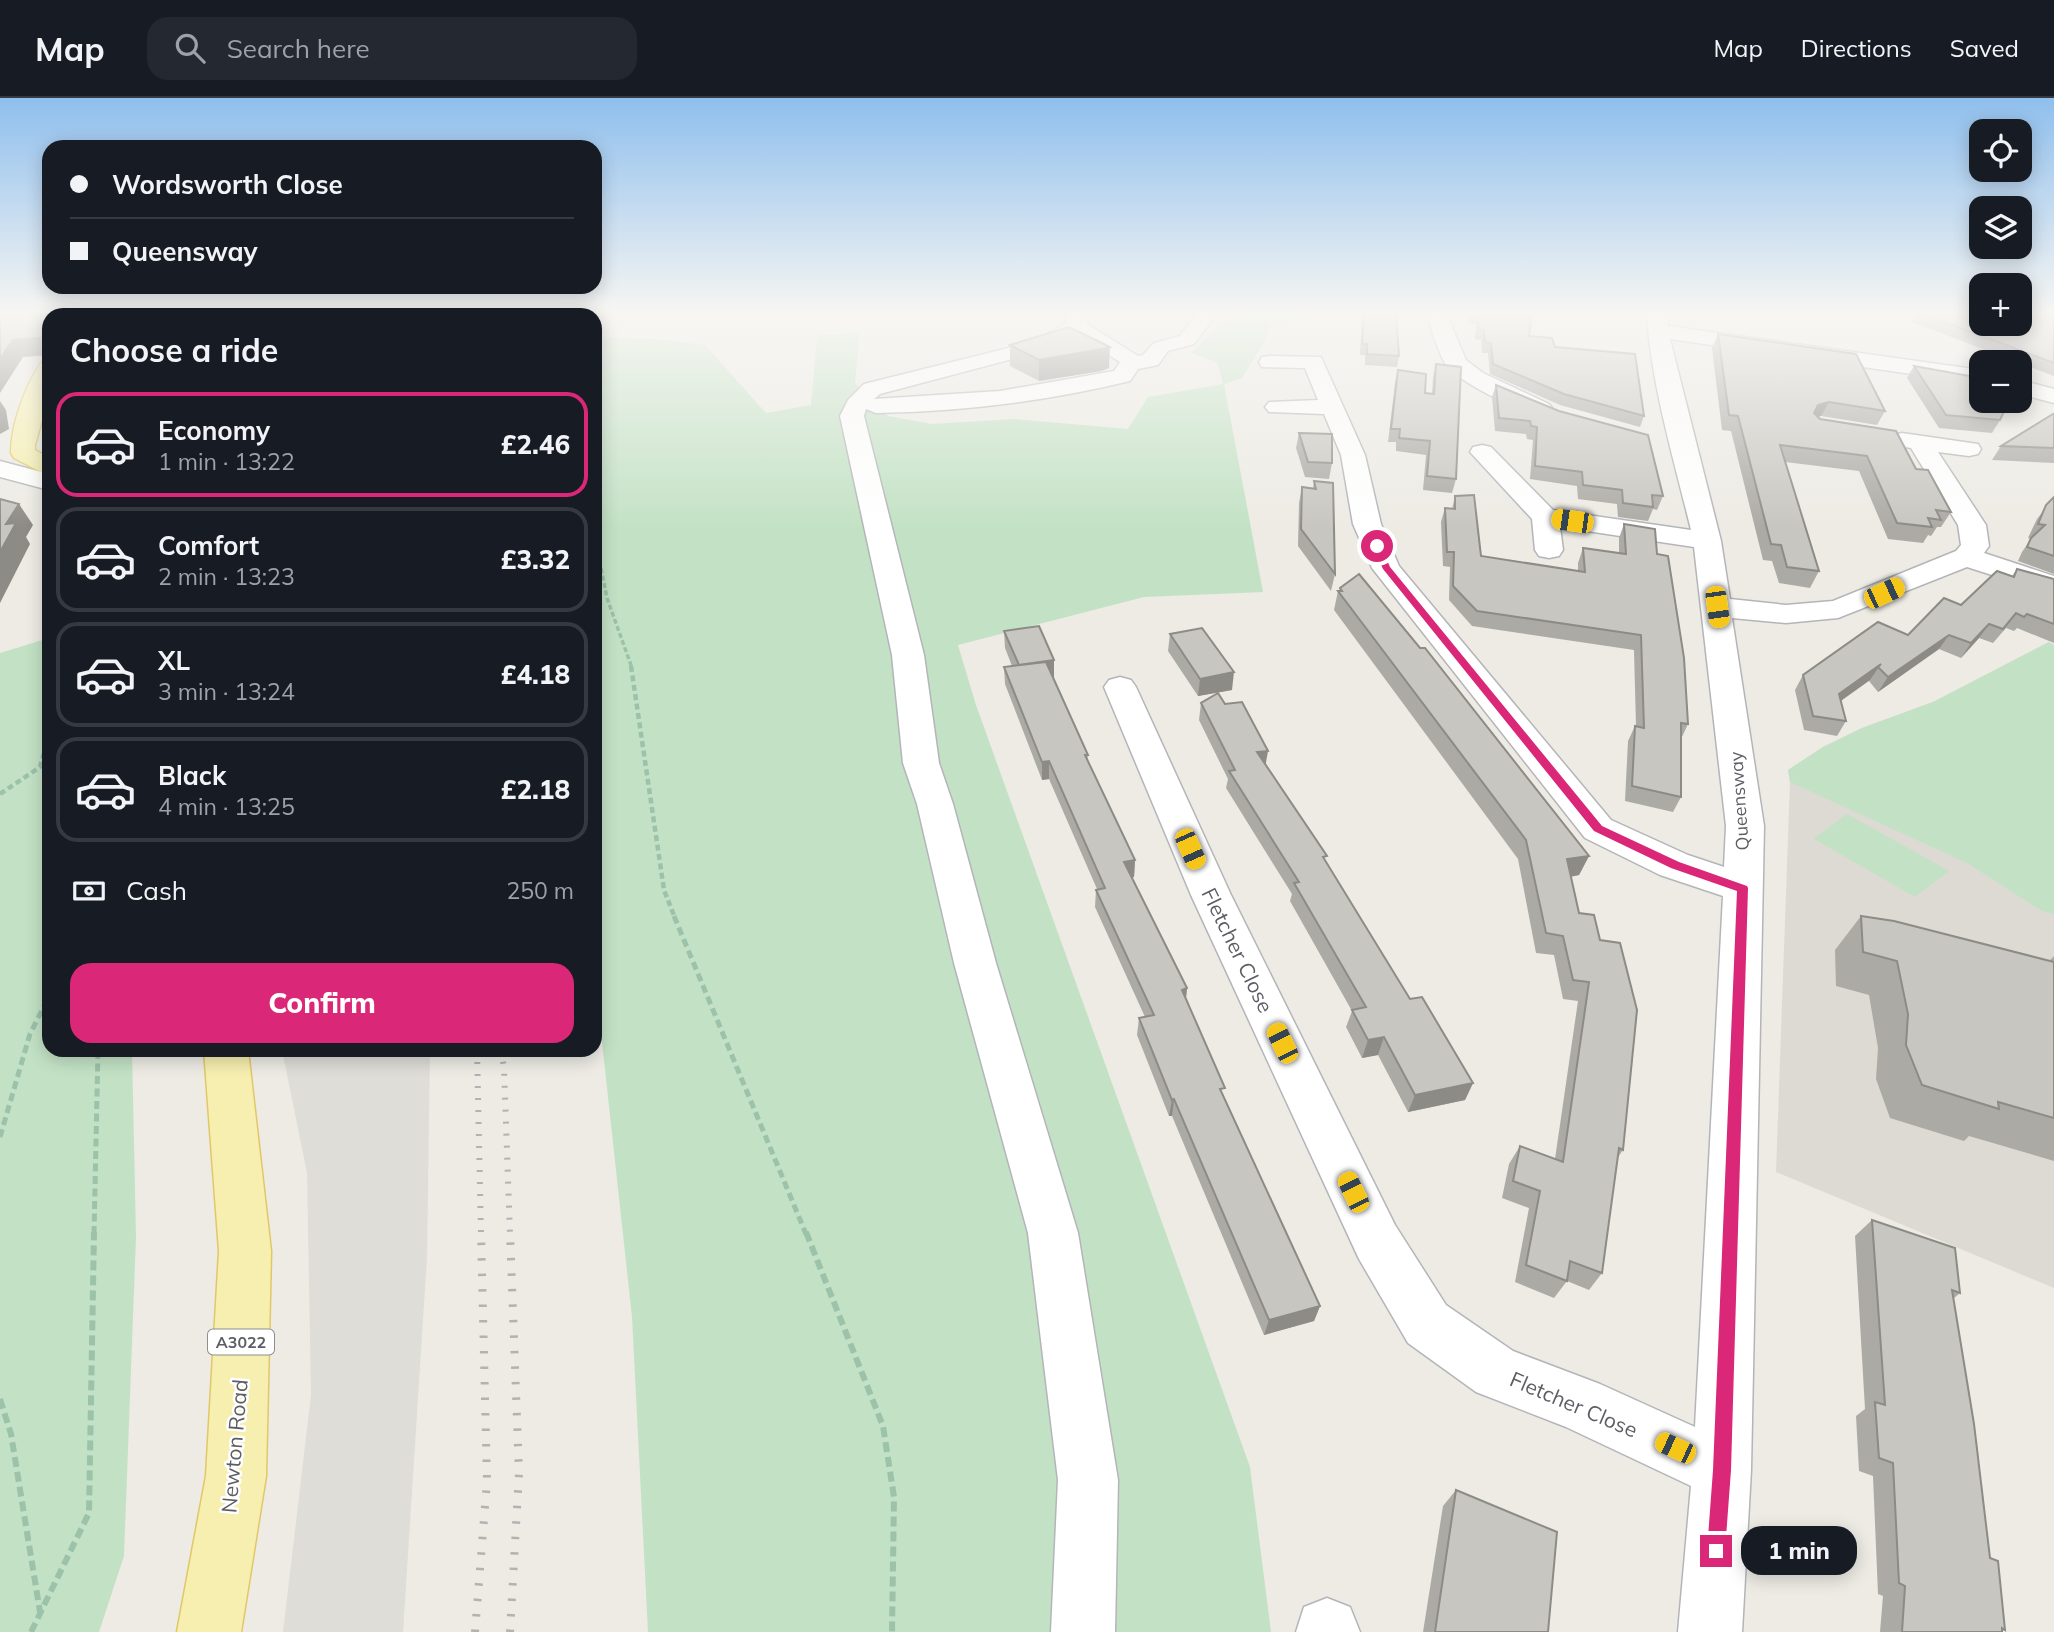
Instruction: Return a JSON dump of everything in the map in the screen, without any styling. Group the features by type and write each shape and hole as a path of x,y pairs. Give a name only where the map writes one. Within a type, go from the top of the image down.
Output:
{"main road":[{"path":"15,442 41,385"},
{"path":"15,442 42,447"},
{"path":"15,442 42,463"},
{"name":"Newton Road","path":"209,1632 236,1476 245,1251 227,1057"}],"street":[{"path":"889,385 872,389 856,405 852,416 908,655 921,763 935,804 975,963 1053,1233 1088,1480 1083,1632"},
{"path":"856,405 900,406 1053,391 1083,385"},
{"path":"1322,385 1353,455 1349,490 1386,568 1598,829 1675,865 1743,888"},
{"path":"1490,385 1564,418"},
{"name":"Queensway","path":"1665,385 1672,444 1707,541 1745,826 1722,1470 1710,1632"},
{"path":"2032,390 2054,396"},
{"path":"1277,407 1331,407"},
{"path":"1882,436 1969,449"},
{"path":"15,442 42,452"},
{"path":"1717,607 1786,614 1839,609 1966,557 1975,546 1972,525 1919,442"},
{"path":"1482,452 1545,517 1549,550"},
{"path":"0,469 42,480"},
{"path":"1545,517 1707,541"},
{"path":"1966,557 2054,586"},
{"name":"Fletcher Close","path":"1120,687 1211,895 1371,1229 1427,1324 1496,1371 1580,1404 1722,1470"}],"path":[{"path":"602,573 607,598 632,668 664,890 706,997 764,1128 883,1426 894,1497 892,1632"},
{"path":"0,794 40,767 42,760"},
{"path":"0,1137 30,1034 42,1010"},
{"path":"31,1632 89,1513 98,1057"},
{"path":"0,1399 11,1434 40,1613"}],"shaded area":[{"path":"2049,642 2054,645 2054,1288 1776,1172 1790,782 1788,770 1823,747 1862,728 1933,702"},
{"path":"283,1057 430,1057 427,1258 403,1632 283,1632 311,1395 307,1173"}],"green space":[{"path":"602,385 741,385 766,413 811,405 813,385 857,385 888,416 932,424 1014,419 1128,429 1148,397 1224,385 1263,592 1144,597 958,645 976,705 1250,1467 1271,1632 648,1632 632,1317 602,1042"},
{"path":"42,640 42,1057 132,1057 136,1237 124,1556 99,1632 0,1632 0,653"},
{"path":"2049,642 2054,645 2054,914 2042,911 1967,863 1790,782 1788,770 1823,747 1862,728 1933,702"},
{"path":"1847,814 1949,871 1915,897 1814,839"}],"building":[{"path":"1396,385 1425,385 1425,393 1434,394 1435,385 1460,385 1456,479 1427,476 1430,441 1399,438 1400,429 1391,429"},
{"path":"1496,385 1559,411 1648,435 1663,496 1652,495 1653,507 1623,503 1622,490 1583,485 1582,472 1535,466 1537,427 1531,426 1530,421 1499,418"},
{"path":"1542,385 1639,385 1644,416 1564,394"},
{"path":"1725,385 1872,385 1885,411 1829,402 1818,405 1814,413 1820,419 1896,431 1916,469 1928,470 1951,512 1936,510 1941,520 1928,518 1932,527 1897,523 1867,456 1780,445 1819,571 1787,567 1781,545 1771,544 1738,416 1729,415"},
{"path":"1926,385 1969,385 1969,413 2003,413 2000,420 1946,415"},
{"path":"2054,414 2054,448 2001,446"},
{"path":"1299,433 1332,434 1332,463 1308,462"},
{"path":"1314,481 1333,483 1335,574 1301,529 1302,487 1316,489"},
{"path":"1474,495 1481,556 1585,572 1583,548 1626,554 1624,524 1655,529 1657,554 1668,556 1684,658 1688,724 1681,723 1681,797 1632,786 1635,726 1644,728 1641,635 1477,611 1453,586 1454,552 1447,552 1445,508 1455,509 1455,496"},
{"path":"2054,497 2054,556 2027,547 2031,538 2045,525 2038,524 2046,505"},
{"path":"0,499 19,504 6,524 16,523 0,552"},
{"path":"2017,569 2054,579 2054,624 2016,613 2003,629 1989,624 1971,643 1949,635 1888,677 1878,667 1881,664 1839,694 1846,721 1813,716 1803,675 1878,622 1908,635 1944,598 1961,605 1997,571 2014,577"},
{"path":"1359,574 1420,648 1425,648 1589,856 1567,859 1579,913 1594,915 1600,940 1620,943 1637,1010 1623,1150 1619,1148 1602,1273 1570,1261 1567,1281 1526,1265 1540,1191 1513,1181 1520,1146 1563,1162 1589,982 1573,980 1563,936 1546,933 1526,840 1338,591 1342,591 1340,588"},
{"path":"1039,626 1054,660 1019,665 1004,631"},
{"path":"1202,628 1234,672 1200,679 1170,634"},
{"path":"1046,662 1088,755 1085,755 1135,860 1124,862 1187,988 1182,990 1225,1088 1220,1089 1320,1306 1269,1320 1174,1099 1172,1100 1139,1018 1154,1015 1096,890 1105,888 1049,761 1042,762 1004,667"},
{"path":"1218,693 1225,704 1242,702 1268,751 1257,752 1327,856 1323,857 1410,999 1422,997 1473,1083 1415,1095 1384,1037 1368,1040 1352,1010 1366,1007 1294,883 1299,882 1229,771 1235,770 1201,703"},
{"path":"1861,916 1894,921 2054,962 2054,1118 1998,1102 1999,1109 1922,1085 1906,1045 1908,1014 1897,961 1863,952"},
{"path":"1872,1220 1955,1248 1960,1293 1952,1290 1974,1424 1990,1558 1998,1561 2005,1630 2002,1628 2002,1632 1902,1632 1905,1586 1899,1583 1893,1463 1879,1458 1875,1402 1885,1405"},
{"path":"1456,1490 1557,1532 1548,1632 1435,1632"}],"railway":[{"path":"477,1057 481,1234"},
{"path":"502,1057 510,1234"},
{"path":"475,1632 487,1481 481,1232"},
{"path":"510,1232 519,1473 510,1632"}],"route":[{"path":"1377,546 1386,568 1598,829 1675,865 1743,888 1722,1470 1716,1551"}]}
